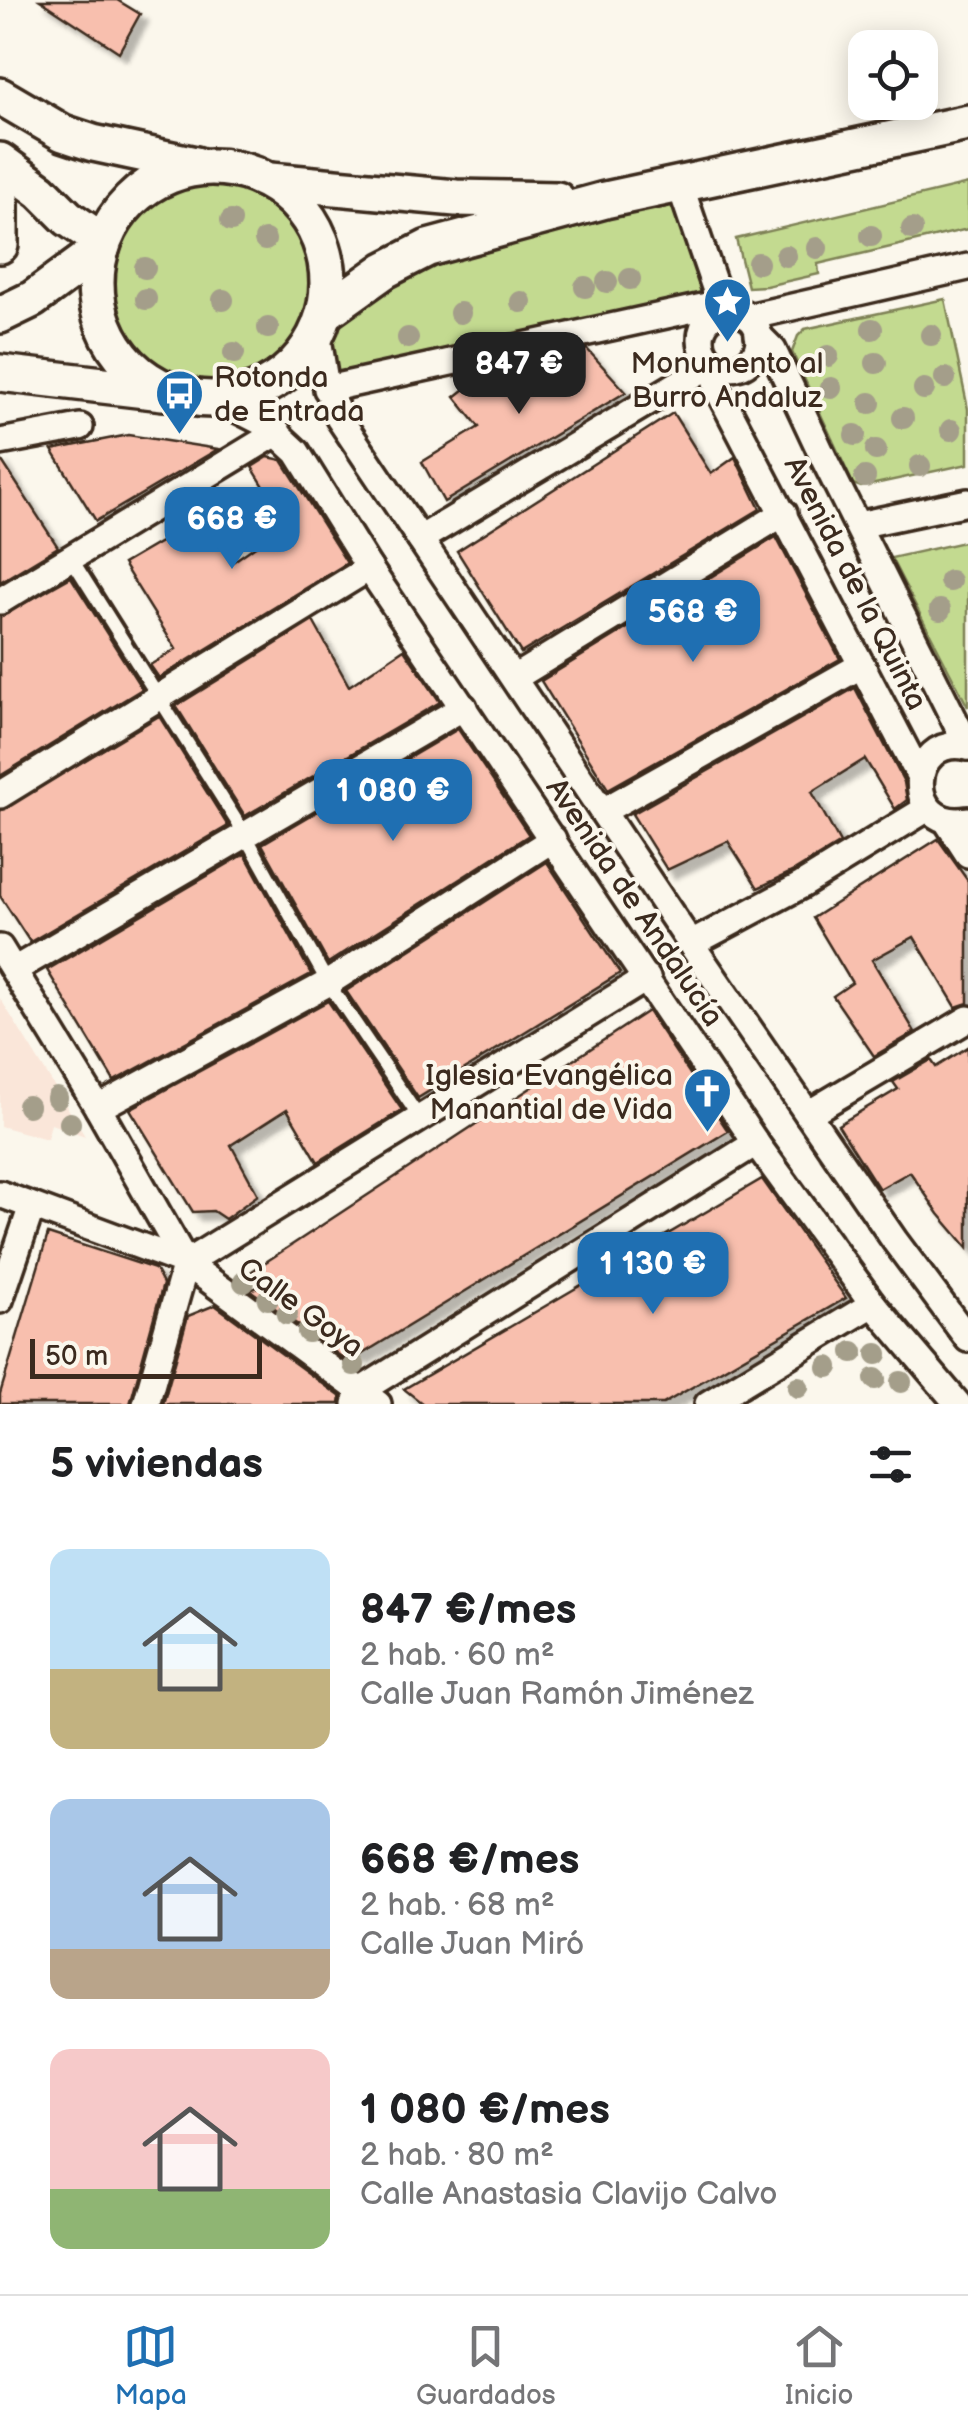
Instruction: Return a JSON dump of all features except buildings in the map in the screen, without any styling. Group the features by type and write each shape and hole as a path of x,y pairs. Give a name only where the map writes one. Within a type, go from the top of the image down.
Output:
{"main road":[{"path":"0,96 64,133 207,168"},
{"path":"0,372 219,400 250,393 277,379 300,358 322,322 385,270 428,248 605,200 968,123"},
{"path":"0,161 102,245"},
{"path":"175,394 148,381 125,362 108,337 98,308 95,278 102,245 114,221 133,198 158,180 187,169 207,168 241,170 269,180 456,198 605,200"},
{"path":"269,180 298,202 319,233 329,268 322,322"},
{"path":"0,182 0,245"},
{"path":"0,315 32,299 102,245"}],"street":[{"name":"Avenida de la Quinta","path":"680,185 738,317 773,350 968,747"},
{"path":"327,389 738,317 968,268"},
{"name":"Avenida de la Quinta","path":"738,317 714,314 702,329 702,348 713,363 718,388 920,777 922,798 947,816"},
{"path":"420,539 713,363 740,366 755,354 738,317"},
{"name":"Avenida de Andalucía","path":"322,322 327,389 339,418 808,1114 895,1241 968,1338"},
{"name":"Avenida de Andalucía","path":"219,400 278,432 296,452 369,568 756,1143 872,1304 958,1404"},
{"path":"0,442 80,427"},
{"path":"0,601 278,432"},
{"path":"858,526 968,502"},
{"path":"514,678 784,514"},
{"path":"0,795 369,568"},
{"path":"603,811 862,665"},
{"path":"14,970 464,707"},
{"path":"920,777 930,757 939,750 968,747"},
{"path":"692,944 802,885 947,816 968,854"},
{"path":"98,1108 328,982 554,839"},
{"path":"0,948 98,1108 186,1263"},
{"path":"146,1404 186,1263 647,978"},
{"path":"808,1114 968,1020"},
{"path":"364,1400 756,1143"},
{"path":"0,1194 186,1263"},
{"path":"0,1300 32,1206"},
{"name":"Calle Goya","path":"186,1263 364,1400"},
{"path":"708,1404 872,1304"}],"lane":[{"path":"71,558 246,836 328,982 420,1120"}],"shaded area":[{"path":"0,998 85,1136 51,1124 47,1139 0,1126"}],"green space":[{"path":"213,175 254,183 290,206 313,242 321,283 313,324 290,360 254,383 213,391 172,383 136,360 113,324 105,283 113,242 136,206 172,183"},
{"path":"968,184 968,229 818,264 819,274 748,287 736,239"},
{"path":"680,185 721,303 327,389 326,312 385,270"},
{"path":"945,299 968,409 968,464 861,487 853,484 792,352 798,336 805,329"},
{"path":"968,541 968,707 891,558"}],"place":[{"name":"Monumento al Burro Andaluz","path":"727,344"},
{"name":"Rotonda de Entrada","path":"179,436"},
{"name":"Iglesia Evangélica Manantial de Vida","path":"708,1134"}]}
